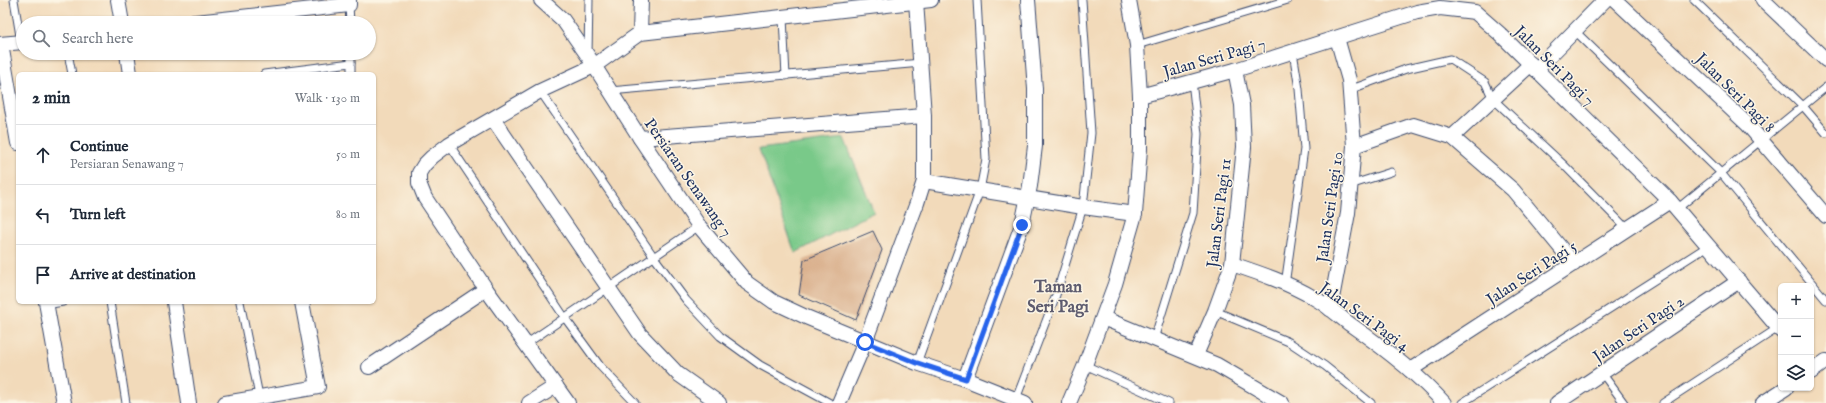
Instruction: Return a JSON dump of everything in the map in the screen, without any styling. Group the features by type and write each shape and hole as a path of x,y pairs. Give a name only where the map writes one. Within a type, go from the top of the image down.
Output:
{"street":[{"path":"118,0 121,16"},
{"name":"Persiaran Senawang 7","path":"541,0 563,20 699,226 747,283 774,302 806,317 917,363 966,379 1020,401"},
{"path":"640,33 641,0"},
{"path":"568,403 486,289 425,198 419,183 418,174 424,165 450,144 640,33 784,18 931,0"},
{"path":"966,379 1022,225 1028,198 1035,146 1035,89 1028,0"},
{"path":"1069,403 1118,277 1135,214 1140,149 1140,96 1137,45 1129,0"},
{"path":"1452,137 1493,99 1534,67 1575,31 1606,0"},
{"name":"Jalan Seri Pagi 8","path":"1615,0 1748,125 1826,216"},
{"path":"1763,0 1826,60"},
{"path":"241,16 349,2"},
{"path":"839,403 865,342 918,203 924,181 924,116 916,2"},
{"name":"Jalan Seri Pagi 7","path":"1140,96 1235,70 1417,12 1440,8 1473,6 1673,205 1778,328"},
{"name":"Jalan Seri Pagi 10","path":"1330,309 1348,213 1354,146 1349,80 1337,38"},
{"path":"16,43 0,44 16,132"},
{"path":"128,60 130,72"},
{"name":"Jalan Seri Pagi 11","path":"1196,355 1215,311 1232,264 1244,147 1242,105 1235,70"},
{"path":"640,138 924,116"},
{"path":"493,119 640,334 678,374 719,403"},
{"path":"1354,146 1413,125 1452,137 1513,190 1574,264"},
{"path":"924,181 1135,214"},
{"name":"Jalan Seri Pagi 5","path":"1410,370 1627,229 1673,205"},
{"name":"Jalan Seri Pagi 4","path":"1232,264 1261,274 1314,298 1410,370 1444,403"},
{"name":"Jalan Seri Pagi 2","path":"1557,403 1739,281"},
{"path":"369,367 486,289"},
{"path":"46,304 64,403"},
{"path":"174,304 189,403"},
{"path":"225,403 318,387 302,304"},
{"path":"1103,318 1196,355 1217,365 1282,403"},
{"path":"1816,370 1826,361"},
{"path":"529,403 556,386"},
{"path":"1763,403 1781,391"}],"lane":[{"path":"14,0 17,16"},
{"path":"589,0 591,61"},
{"path":"917,363 980,190 986,159 977,0"},
{"path":"1020,401 1083,207 1091,134 1082,0"},
{"path":"1137,45 1288,0"},
{"path":"1694,0 1803,106 1826,133"},
{"path":"349,2 350,16"},
{"path":"784,18 786,76"},
{"path":"1575,31 1721,173 1826,300"},
{"path":"1285,285 1304,149 1299,89 1293,52"},
{"path":"1349,90 1406,69 1450,59 1485,82 1493,99 1563,164 1627,229"},
{"path":"69,60 72,72"},
{"path":"280,72 351,63 351,72"},
{"path":"610,91 921,63"},
{"path":"1154,339 1193,213 1198,134 1192,81"},
{"path":"1673,205 1721,173 1826,87"},
{"path":"540,91 654,257 686,300 720,336 760,365 830,403"},
{"path":"450,144 565,318 600,366 635,403"},
{"path":"1350,185 1391,172"},
{"path":"526,344 609,289 699,226"},
{"path":"1462,403 1708,246"},
{"path":"110,304 126,403"},
{"path":"240,304 259,396"},
{"path":"1215,311 1289,342 1326,366 1371,403"},
{"path":"1663,403 1778,331"},
{"path":"1085,365 1169,403"},
{"path":"1602,373 1624,403"}],"green space":[{"path":"844,138 874,212 795,253 759,149"}],"building":[{"path":"873,231 882,250 856,320 799,295 804,260"}],"district":[{"name":"Taman Seri Pagi","path":"1058,296"}],"route":[{"path":"865,342 917,363 966,379 1022,225"}]}
